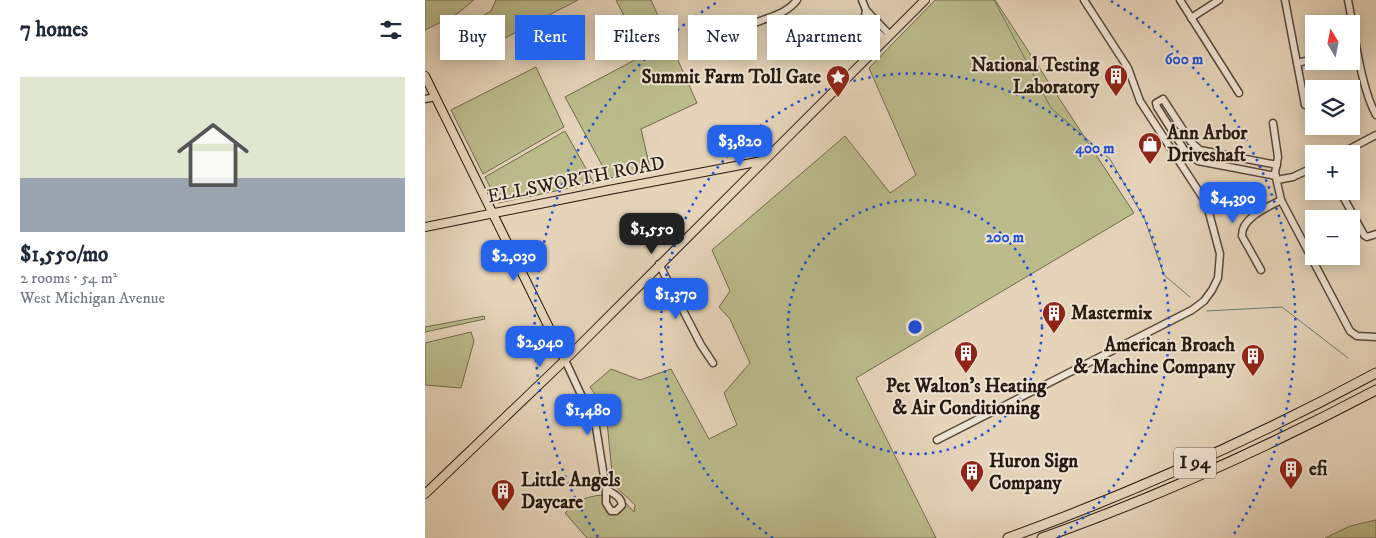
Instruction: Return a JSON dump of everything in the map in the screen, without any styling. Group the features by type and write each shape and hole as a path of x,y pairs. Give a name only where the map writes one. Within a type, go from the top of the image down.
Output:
{"highway":[{"name":"I 94","path":"1008,538 1083,510 1214,455 1376,373"},
{"name":"I 94","path":"1042,538 1110,514 1187,481 1331,414 1376,390"}],"main road":[{"path":"425,494 565,360 925,0"},
{"path":"425,76 565,360"},
{"name":"ELLSWORTH ROAD","path":"425,227 762,161"}],"street":[{"path":"757,22 783,12 794,5 797,0"},
{"path":"862,0 866,10 888,38"},
{"path":"937,440 1192,310 1212,290 1218,278 1219,254 1205,201 1140,101 1128,68 1084,0"},
{"path":"1179,0 1239,93"},
{"path":"1191,18 1219,0"},
{"path":"1285,0 1305,105"},
{"path":"1348,0 1350,15"},
{"path":"1297,63 1305,62"},
{"path":"1360,69 1369,102 1376,115"},
{"path":"425,99 435,97"},
{"path":"1277,165 1200,150 1191,142 1163,99 1156,103 1185,151 1198,161 1277,178 1293,177 1305,172"},
{"path":"1273,123 1278,157 1277,178 1281,200 1350,332 1357,336 1376,337"},
{"path":"1358,145 1376,135"},
{"path":"1261,270 1241,236 1241,231 1259,212 1281,200"},
{"path":"1345,200 1364,235 1376,234"},
{"path":"659,264 701,345 713,363"},
{"path":"565,360 596,427 606,489"}],"green space":[{"path":"425,0 474,0 455,15 440,15 440,22 425,30"},
{"path":"496,0 578,0 549,15 515,15 515,33 505,38 505,15 484,15 491,11"},
{"path":"616,0 651,0 658,15 624,15"},
{"path":"935,0 995,0 1134,213 856,378 936,538 587,538 565,513 577,503 585,498 602,495 604,506 610,513 622,510 625,502 634,512 635,505 613,484 606,411 590,387 611,369 640,380 671,369 709,439 737,425 724,393 750,363 730,319 719,307 730,291 712,250 845,136 890,193 916,175 869,68 877,60 880,60 880,57"},
{"path":"635,60 678,60 697,103 641,129 651,172 609,178 565,97"},
{"path":"536,67 564,127 483,174 451,110"},
{"path":"565,131 594,183 498,203 485,177"},
{"path":"484,316 485,319 425,332 425,327"},
{"path":"471,332 474,341 461,388 425,385 425,343"},
{"path":"1376,520 1376,538 1325,538 1350,526"}],"waterway":[{"path":"994,0 1051,108 1110,159 1145,220 1164,275 1190,297"},
{"path":"1207,311 1282,307 1348,358"}],"place":[{"name":"National Testing Laboratory","path":"1116,97"},
{"name":"Summit Farm Toll Gate","path":"838,98"},
{"name":"Ann Arbor Driveshaft","path":"1150,165"},
{"name":"Mastermix","path":"1054,334"},
{"name":"Pet Walton's Heating & Air Conditioning","path":"966,374"},
{"name":"American Broach & Machine Company","path":"1253,377"},
{"name":"efi","path":"1291,490"},
{"name":"Huron Sign Company","path":"972,493"},
{"name":"Little Angels Daycare","path":"503,512"}]}
